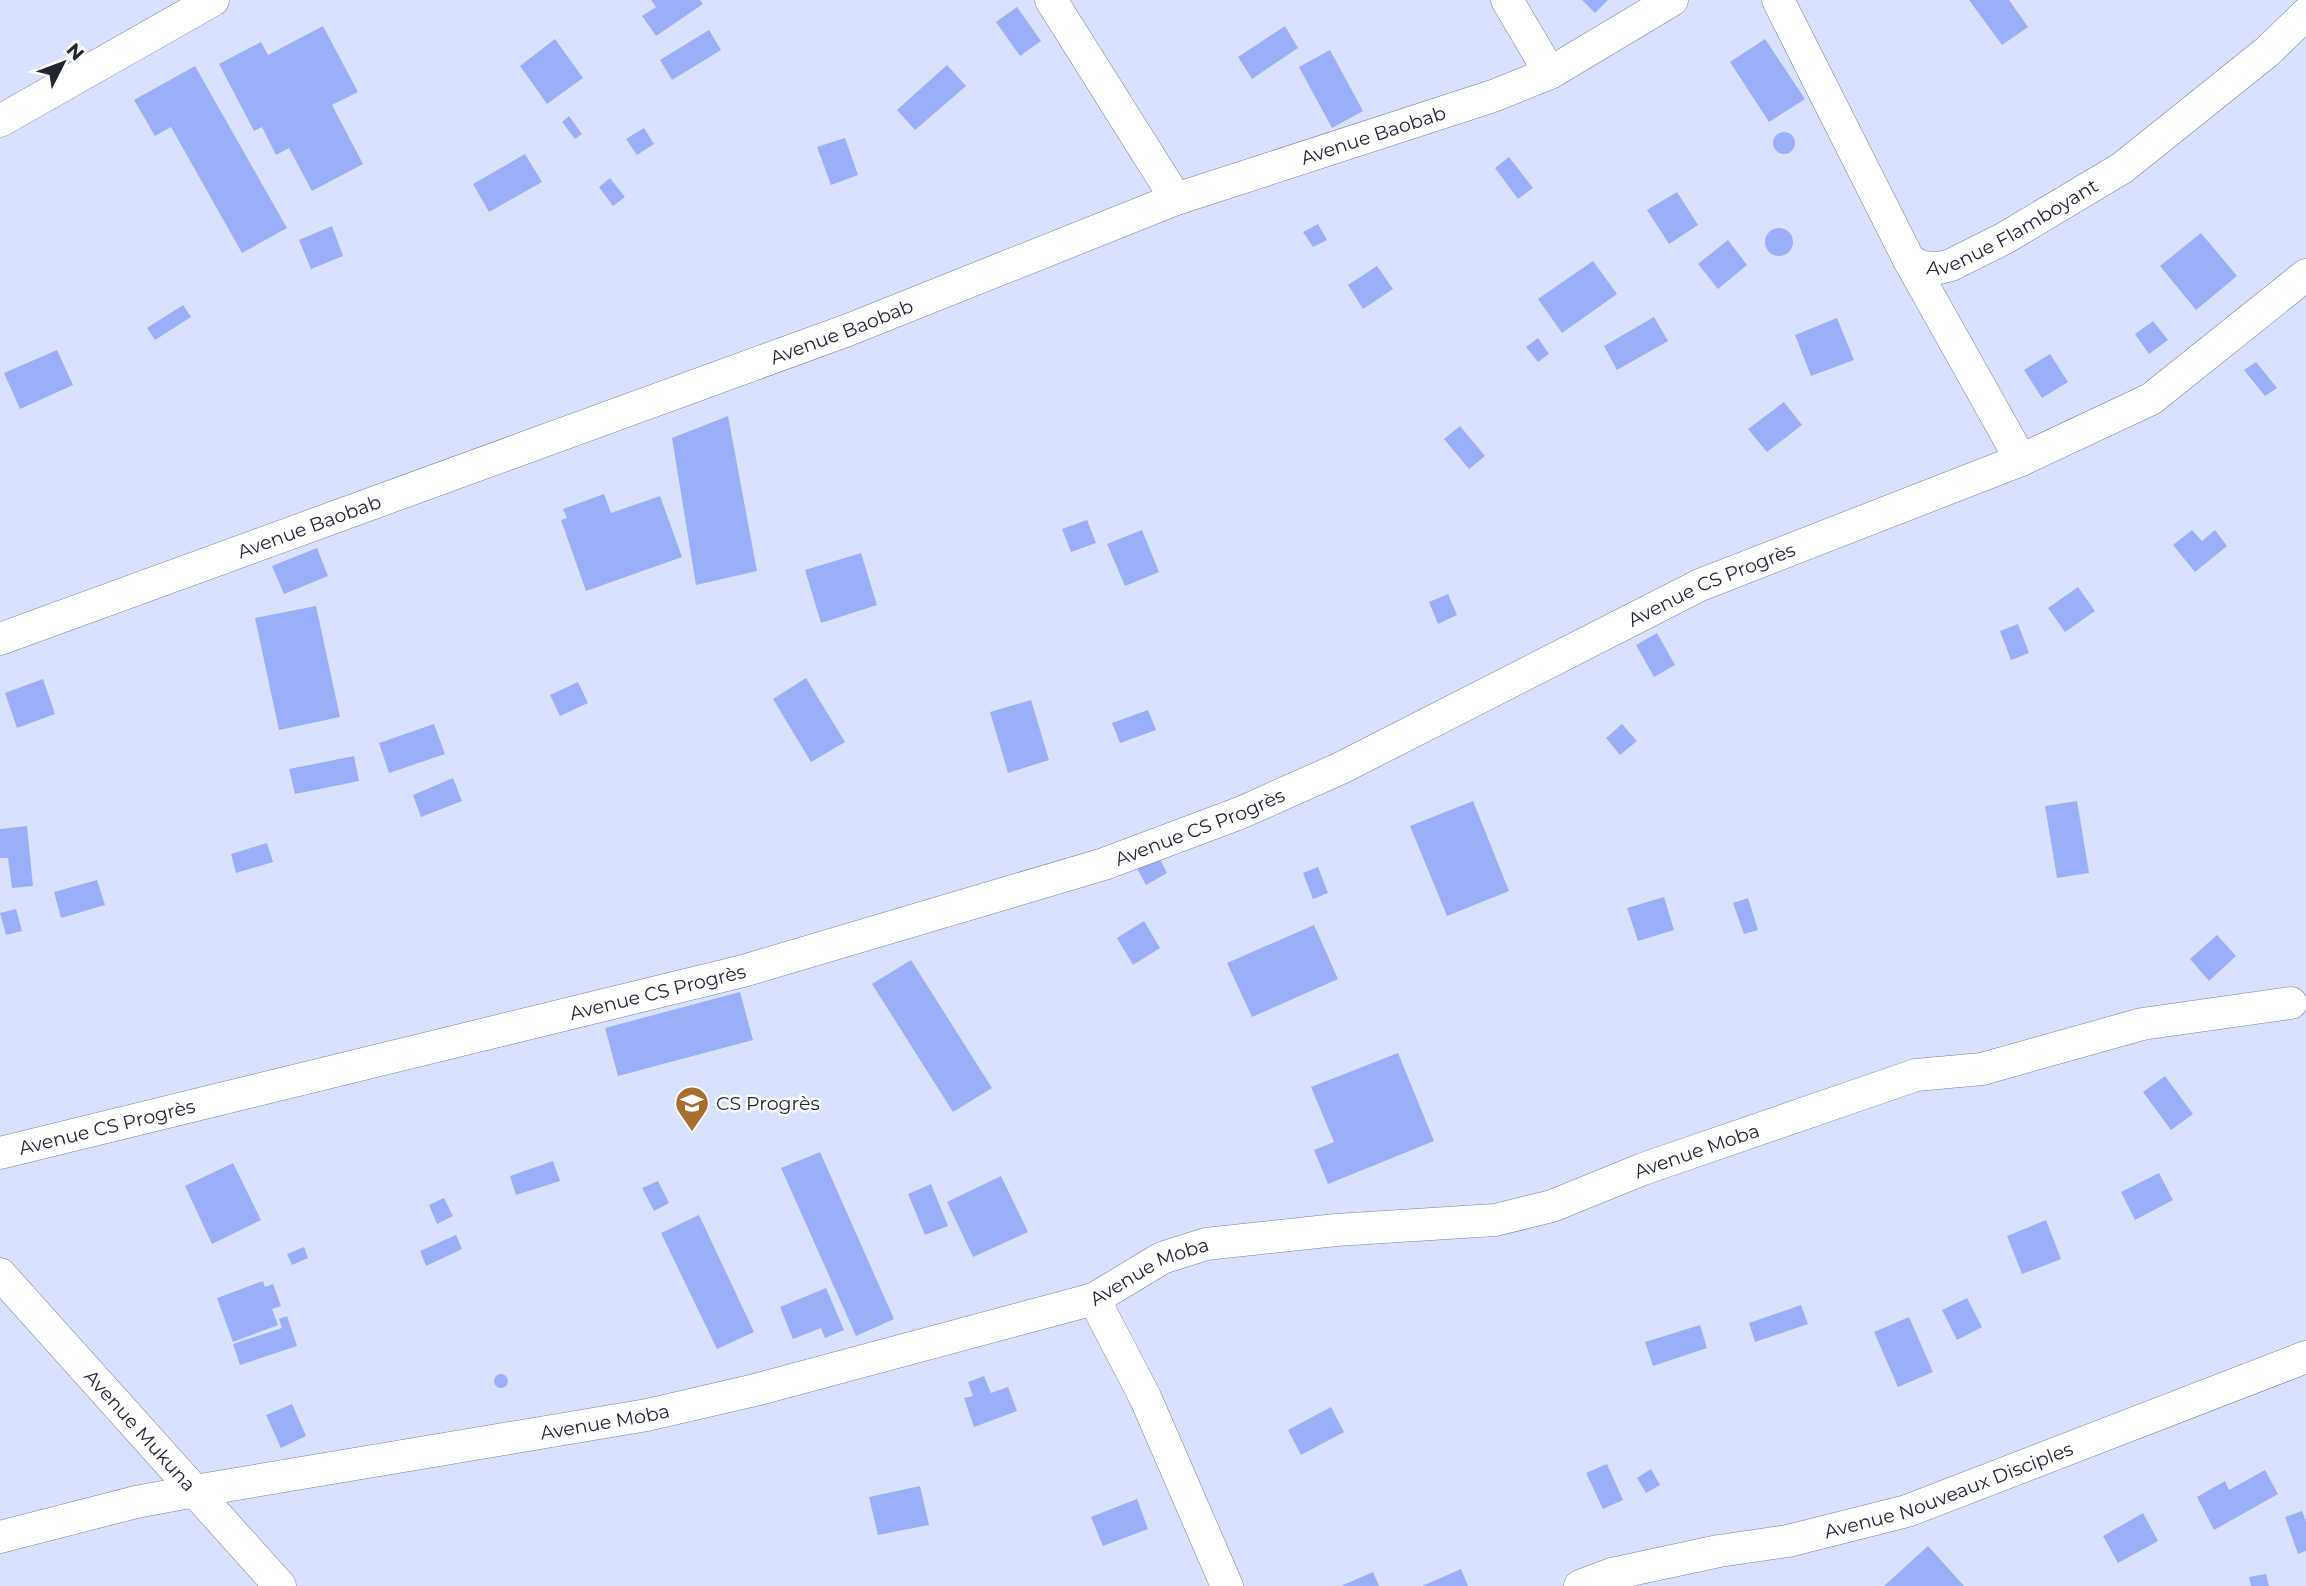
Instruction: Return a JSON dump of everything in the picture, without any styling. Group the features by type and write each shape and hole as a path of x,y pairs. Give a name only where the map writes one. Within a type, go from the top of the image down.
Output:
{"street":[{"path":"0,121 213,0"},
{"path":"1051,0 1176,199"},
{"path":"1507,0 1550,73"},
{"name":"Avenue Baobab","path":"0,639 848,330 1176,199 1493,96 1550,73 1672,0"},
{"name":"Avenue Flamboyant","path":"1778,0 1909,260 1922,267 1939,268 1951,265 2005,238 2122,167 2268,51 2306,15"},
{"path":"1909,260 2021,460"},
{"name":"Avenue CS Progrès","path":"0,1153 743,971 1104,864 1240,813 1341,768 1700,585 2021,460 2151,399 2306,275"},
{"name":"Avenue Moba","path":"0,1537 136,1502 647,1415 755,1390 1094,1299 1162,1258 1206,1244 1336,1230 1495,1220 1552,1206 1643,1169 1916,1075 1982,1069 2143,1024 2291,1003"},
{"name":"Avenue Mukuna","path":"0,1274 280,1586"},
{"path":"1094,1299 1145,1396 1227,1586"},
{"name":"Avenue Nouveaux Disciples","path":"1580,1586 1612,1573 1719,1551 1788,1541 1907,1511 2306,1357"}],"building":[{"path":"651,0 700,0 703,4 656,36 642,16 656,7"},
{"path":"1582,0 1608,0 1595,13"},
{"path":"1969,0 2009,0 2028,27 2002,45"},
{"path":"1017,7 1041,41 1020,56 996,22"},
{"path":"323,26 358,92 332,105 363,164 312,191 289,148 276,155 262,127 254,131 219,64 261,42 268,55"},
{"path":"1285,26 1298,48 1252,79 1238,57"},
{"path":"709,30 721,50 672,80 660,60"},
{"path":"555,39 583,78 547,104 520,66"},
{"path":"1765,39 1805,99 1769,122 1730,62"},
{"path":"1330,50 1363,111 1332,128 1299,67"},
{"path":"947,65 966,86 915,130 897,110"},
{"path":"195,66 287,228 242,253 171,127 155,136 134,100"},
{"path":"569,116 582,134 575,139 562,122"},
{"path":"644,128 654,144 637,155 626,139"},
{"path":"1784,132 1792,135 1795,143 1792,151 1784,154 1776,151 1773,143 1776,135"},
{"path":"845,138 858,175 831,185 817,147"},
{"path":"525,154 542,182 489,212 473,184"},
{"path":"1509,157 1533,188 1518,199 1495,168"},
{"path":"610,178 625,197 613,206 599,187"},
{"path":"1677,192 1698,225 1669,244 1647,210"},
{"path":"1318,224 1327,240 1313,247 1303,232"},
{"path":"332,226 343,256 311,269 299,240"},
{"path":"1779,228 1789,232 1793,242 1789,252 1779,256 1769,252 1765,242 1769,232"},
{"path":"2201,233 2237,276 2196,310 2160,266"},
{"path":"1728,240 1747,265 1718,289 1698,264"},
{"path":"1593,261 1617,294 1562,333 1538,299"},
{"path":"1377,266 1393,289 1363,309 1348,285"},
{"path":"183,305 191,317 155,340 147,328"},
{"path":"1654,317 1668,341 1617,370 1604,346"},
{"path":"1837,318 1854,360 1811,376 1795,335"},
{"path":"2153,321 2168,340 2149,354 2135,334"},
{"path":"1538,338 1549,354 1538,362 1526,347"},
{"path":"57,350 73,385 20,409 4,373"},
{"path":"2050,354 2068,382 2042,398 2024,370"},
{"path":"2256,362 2277,388 2265,396 2244,370"},
{"path":"1784,402 1802,425 1767,452 1748,429"},
{"path":"728,416 757,571 696,585 672,438"},
{"path":"1460,426 1485,456 1469,469 1444,439"},
{"path":"604,494 611,513 660,496 682,557 586,591 561,520 567,518 563,509"},
{"path":"1087,520 1096,543 1071,552 1062,529"},
{"path":"1142,530 1159,572 1125,586 1107,544"},
{"path":"2192,530 2202,541 2215,530 2227,546 2195,572 2173,545"},
{"path":"317,548 328,576 284,594 272,566"},
{"path":"861,553 877,605 821,623 805,570"},
{"path":"2078,587 2095,611 2065,632 2048,608"},
{"path":"1448,594 1457,615 1438,624 1429,602"},
{"path":"316,606 340,717 279,730 255,618"},
{"path":"2018,624 2029,653 2011,660 2000,631"},
{"path":"1657,633 1675,665 1654,677 1636,645"},
{"path":"806,678 845,742 811,762 773,699"},
{"path":"43,679 55,714 17,728 5,693"},
{"path":"578,682 588,703 560,716 550,695"},
{"path":"1031,700 1049,760 1008,773 990,712"},
{"path":"1148,710 1156,730 1120,743 1112,723"},
{"path":"434,724 445,754 389,773 379,743"},
{"path":"1622,724 1637,741 1620,755 1606,738"},
{"path":"354,756 359,781 295,794 289,769"},
{"path":"453,778 462,801 421,817 413,795"},
{"path":"1473,801 1509,891 1447,916 1410,826"},
{"path":"2077,801 2089,873 2057,878 2045,806"},
{"path":"27,826 33,886 12,888 8,858 0,858 0,829"},
{"path":"267,843 273,862 236,873 231,854"},
{"path":"1156,851 1167,873 1146,885 1134,863"},
{"path":"1318,867 1328,893 1313,899 1303,873"},
{"path":"97,880 105,905 61,918 54,892"},
{"path":"1664,897 1674,930 1638,941 1627,908"},
{"path":"1748,898 1758,930 1744,934 1733,903"},
{"path":"16,909 22,931 6,935 0,913"},
{"path":"1144,921 1160,948 1133,965 1117,938"},
{"path":"1314,925 1338,979 1252,1017 1227,963"},
{"path":"2217,935 2236,956 2209,981 2190,959"},
{"path":"911,960 992,1088 953,1112 872,984"},
{"path":"740,992 753,1040 618,1076 605,1028"},
{"path":"1398,1053 1434,1141 1328,1184 1314,1150 1334,1142 1311,1087"},
{"path":"2165,1076 2193,1114 2171,1130 2143,1092"},
{"path":"820,1152 894,1319 856,1336 781,1168"},
{"path":"553,1161 560,1181 516,1195 510,1176"},
{"path":"233,1163 261,1220 212,1244 185,1186"},
{"path":"2159,1173 2173,1200 2135,1220 2121,1192"},
{"path":"1001,1176 1028,1232 973,1257 947,1202"},
{"path":"658,1181 669,1203 654,1211 642,1188"},
{"path":"931,1184 948,1226 925,1235 908,1194"},
{"path":"444,1198 453,1216 437,1224 429,1205"},
{"path":"699,1215 754,1332 717,1349 661,1233"},
{"path":"2046,1220 2061,1259 2022,1274 2007,1236"},
{"path":"456,1235 462,1249 426,1266 420,1251"},
{"path":"304,1247 308,1258 292,1265 287,1254"},
{"path":"263,1281 265,1287 273,1284 281,1306 272,1309 278,1325 233,1342 217,1298"},
{"path":"826,1288 844,1330 825,1338 821,1328 793,1339 780,1307"},
{"path":"1967,1298 1982,1327 1957,1340 1942,1310"},
{"path":"1801,1305 1808,1324 1755,1342 1749,1323"},
{"path":"287,1316 297,1346 240,1365 233,1344 282,1328 279,1319"},
{"path":"1909,1317 1933,1372 1898,1387 1874,1332"},
{"path":"1700,1325 1707,1348 1653,1366 1645,1342"},
{"path":"501,1374 506,1376 506,1386 501,1388 496,1386 494,1381 496,1376"},
{"path":"984,1376 991,1393 1008,1387 1017,1411 974,1427 964,1398 973,1396 968,1382"},
{"path":"292,1404 306,1436 281,1448 266,1415"},
{"path":"1331,1407 1344,1432 1301,1455 1288,1430"},
{"path":"1607,1464 1623,1500 1603,1509 1586,1473"},
{"path":"1651,1469 1660,1485 1646,1493 1637,1478"},
{"path":"2265,1470 2278,1494 2214,1530 2197,1497 2225,1481 2229,1490"},
{"path":"920,1486 929,1525 878,1535 869,1497"},
{"path":"1137,1499 1148,1529 1103,1546 1091,1517"},
{"path":"2302,1511 2306,1521 2306,1551 2298,1554 2285,1517"},
{"path":"2143,1513 2158,1541 2118,1563 2103,1536"},
{"path":"1928,1546 1964,1586 1884,1586"},
{"path":"1461,1569 1468,1586 1422,1586"},
{"path":"1373,1572 1379,1586 1341,1586"},
{"path":"2266,1574 2269,1586 2251,1586 2249,1577"}],"place":[{"name":"CS Progrès","path":"692,1133"}]}
